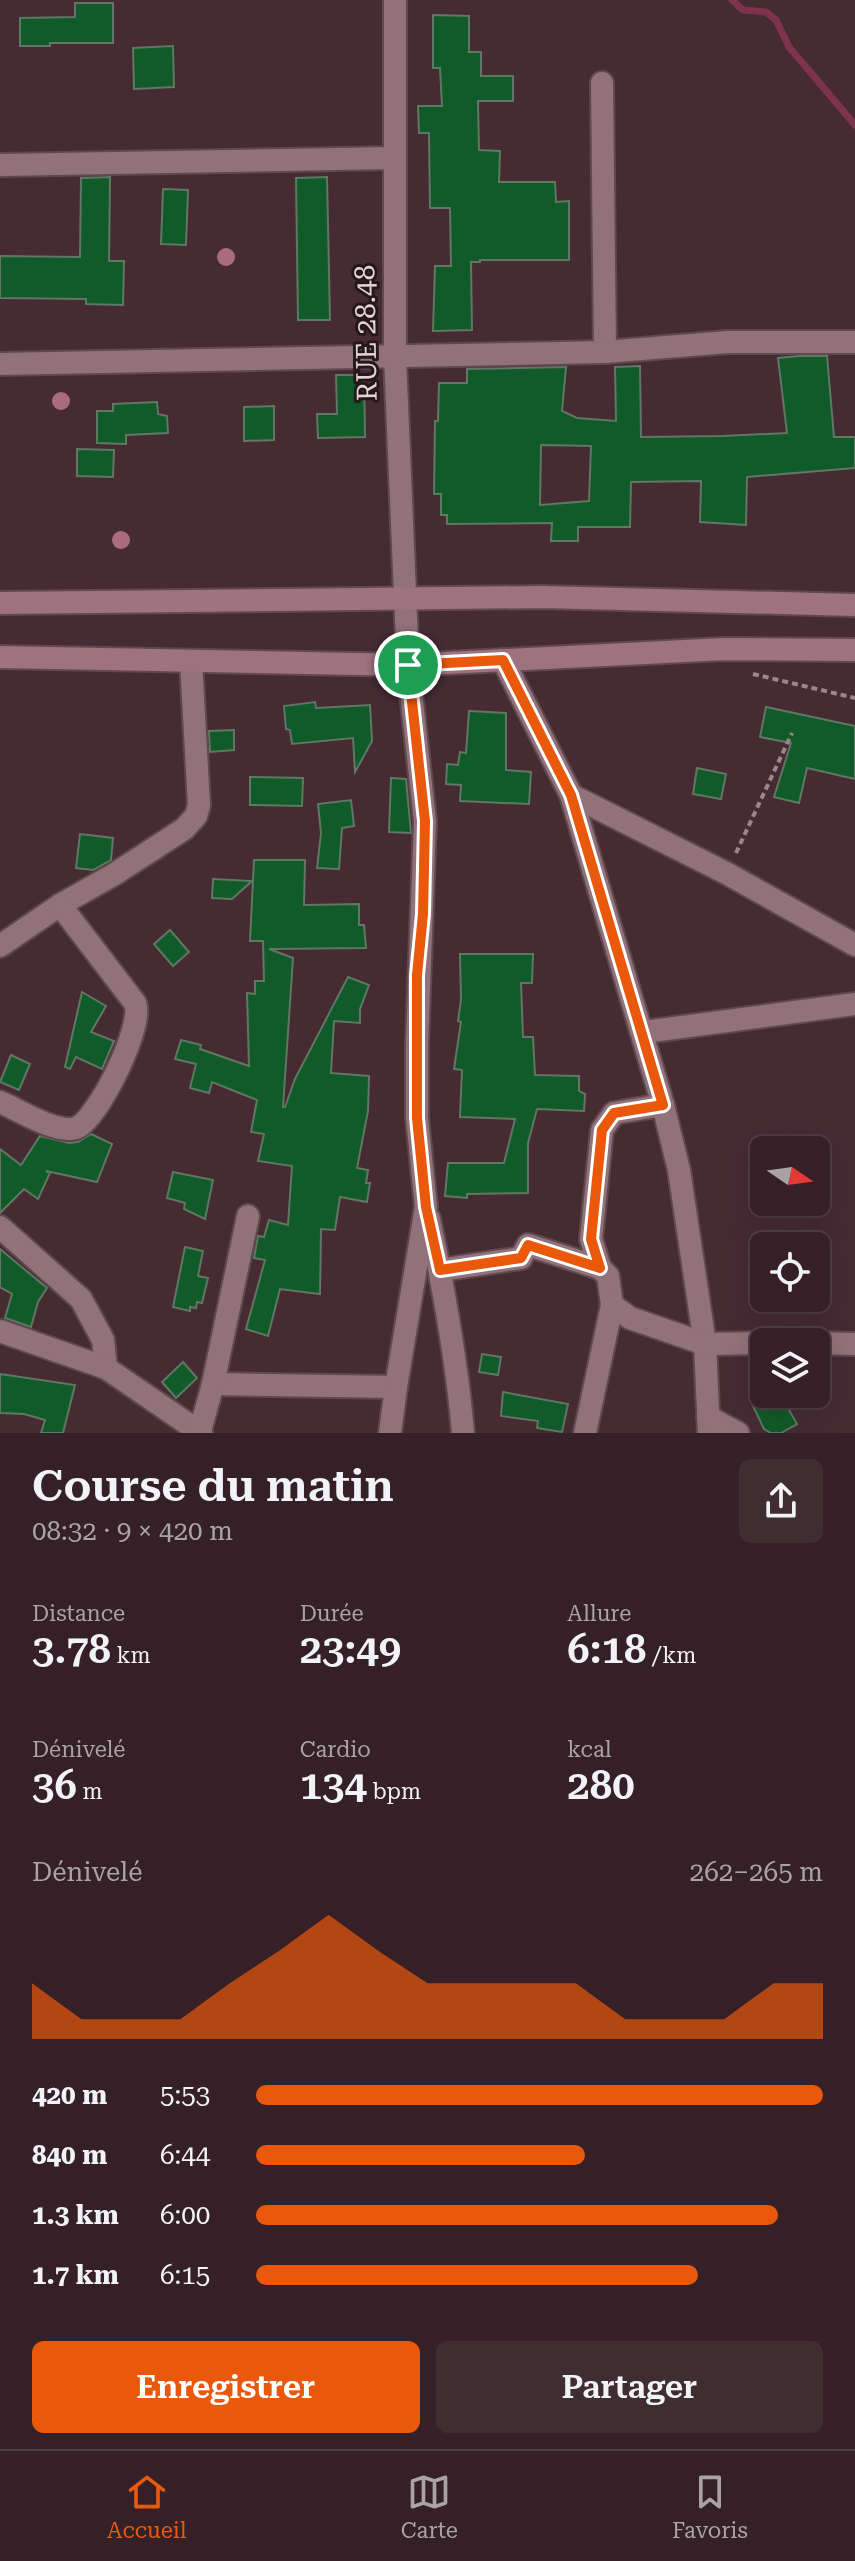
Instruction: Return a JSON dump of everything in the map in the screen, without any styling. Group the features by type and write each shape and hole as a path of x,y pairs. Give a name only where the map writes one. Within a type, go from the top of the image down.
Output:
{"main road":[{"path":"0,603 559,598 855,605"},
{"path":"0,657 408,665 724,649 855,650"}],"street":[{"name":"RUE 28.48","path":"395,0 395,357 408,665 425,821 417,1118 426,1207"},
{"path":"602,83 605,352"},
{"path":"0,165 393,158"},
{"path":"0,364 605,352 728,342 855,342"},
{"path":"503,660 571,795 644,1032 679,1170 705,1344 709,1425 738,1433"},
{"path":"0,946 60,905 184,829 196,816 199,805 191,661"},
{"path":"571,795 726,873 855,945"},
{"path":"0,1102 63,1129 78,1127 94,1114 115,1075 138,1016 135,1003 60,905"},
{"path":"644,1032 855,1004"},
{"path":"600,1268 591,1239 602,1130 614,1113 663,1105"},
{"path":"426,1207 440,1270 460,1393 463,1433"},
{"path":"390,1433 426,1207"},
{"path":"0,1331 106,1368 200,1432 248,1216"},
{"path":"0,1227 81,1299 103,1340 106,1368"},
{"path":"440,1270 521,1258 528,1245 600,1268 608,1276 612,1305 585,1433"},
{"path":"612,1305 630,1318 705,1344 750,1343"},
{"path":"830,1343 855,1344"},
{"path":"213,1384 396,1387"}],"path":[{"path":"724,649 752,674 855,698"},
{"path":"726,873 792,733"}],"building":[{"path":"75,3 113,3 113,43 20,46 20,18 75,17"},
{"path":"433,15 469,16 469,52 481,52 481,76 513,76 513,101 478,101 479,150 500,151 499,182 555,182 556,202 569,201 569,260 471,262 472,330 433,331 435,266 451,266 450,208 430,208 429,133 419,133 418,106 442,106 440,68 433,68"},
{"path":"173,46 174,87 134,89 133,48"},
{"path":"110,177 109,261 124,261 123,305 86,304 86,299 0,298 0,256 80,257 81,178"},
{"path":"327,177 330,320 298,320 296,178"},
{"path":"163,189 188,190 186,245 161,244"},
{"path":"827,356 834,437 855,437 855,468 747,477 746,525 700,522 701,481 631,482 630,527 578,527 578,541 551,541 552,523 447,524 447,515 441,515 441,494 434,494 439,383 467,383 467,369 566,367 562,411 577,418 616,421 615,367 640,366 641,437 722,436 787,433 778,358","holes":["541,445 591,446 589,501 540,505"]},
{"path":"336,375 364,375 365,437 318,438 317,414 337,414"},
{"path":"157,402 158,414 167,416 168,433 126,435 126,444 97,443 97,411 113,411 113,404"},
{"path":"274,406 274,440 244,441 244,407"},
{"path":"77,449 114,450 113,477 77,476"},
{"path":"315,702 316,708 370,705 372,741 355,772 353,738 292,744 290,730 286,729 284,706"},
{"path":"766,707 855,726 855,779 807,768 799,803 774,797 791,743 760,737"},
{"path":"469,711 506,713 506,770 531,772 529,804 460,801 461,785 446,784 447,764 458,765 460,752 466,753"},
{"path":"234,730 234,750 210,752 209,731"},
{"path":"697,768 726,774 721,799 693,794"},
{"path":"250,777 303,778 302,806 250,805"},
{"path":"391,778 406,779 411,833 389,832"},
{"path":"351,800 354,826 342,828 339,869 317,868 321,833 318,804"},
{"path":"80,834 113,838 111,860 93,870 76,868"},
{"path":"254,860 305,860 304,905 359,904 359,925 364,925 366,948 269,949 293,958 283,1107 348,977 369,985 360,1009 360,1023 334,1021 331,1073 369,1076 368,1111 357,1168 368,1170 366,1183 370,1183 367,1202 340,1197 335,1230 321,1229 320,1294 280,1289 268,1336 246,1329 265,1260 254,1258 258,1236 264,1237 269,1220 288,1225 292,1166 258,1161 264,1134 251,1132 257,1100 212,1082 209,1093 190,1088 196,1064 175,1059 181,1040 201,1045 200,1049 249,1066 247,993 255,994 255,981 264,981 263,941 250,941"},
{"path":"213,879 252,881 232,899 212,898"},
{"path":"170,930 189,952 173,966 154,944"},
{"path":"460,954 533,954 532,983 521,983 523,1037 533,1037 535,1075 579,1076 579,1091 585,1094 584,1111 537,1109 528,1143 528,1193 467,1194 467,1198 445,1196 448,1163 504,1163 515,1119 460,1117 462,1070 454,1069 461,1022 458,1021"},
{"path":"82,992 106,1006 91,1032 114,1041 102,1069 76,1057 70,1069 65,1067"},
{"path":"11,1055 30,1064 19,1090 0,1082"},
{"path":"91,1134 112,1144 97,1182 46,1171 50,1173 38,1199 24,1189 0,1213 0,1149 21,1165 40,1136 69,1143 78,1142"},
{"path":"173,1172 213,1180 205,1219 184,1209 185,1203 167,1198"},
{"path":"185,1247 203,1251 198,1276 208,1278 202,1303 197,1302 196,1308 190,1307 190,1311 173,1307"},
{"path":"0,1249 47,1288 38,1302 31,1327 5,1318 12,1294 0,1287"},
{"path":"482,1354 501,1357 498,1375 479,1372"},
{"path":"183,1362 197,1378 176,1398 162,1382"},
{"path":"0,1374 75,1385 63,1433 41,1433 45,1420 24,1414 0,1413"},
{"path":"503,1392 568,1404 562,1432 537,1428 538,1421 501,1416"},
{"path":"754,1408 788,1408 797,1424 781,1433 764,1429"}],"waterway":[{"path":"732,0 743,10 766,12 776,20 789,47 855,125"}],"route":[{"path":"503,660 571,795 644,1032 663,1105 614,1113 602,1130 591,1239 600,1268 528,1245 521,1258 440,1270 426,1207 417,1118 417,975 423,914 425,821 408,665 503,660"}]}
